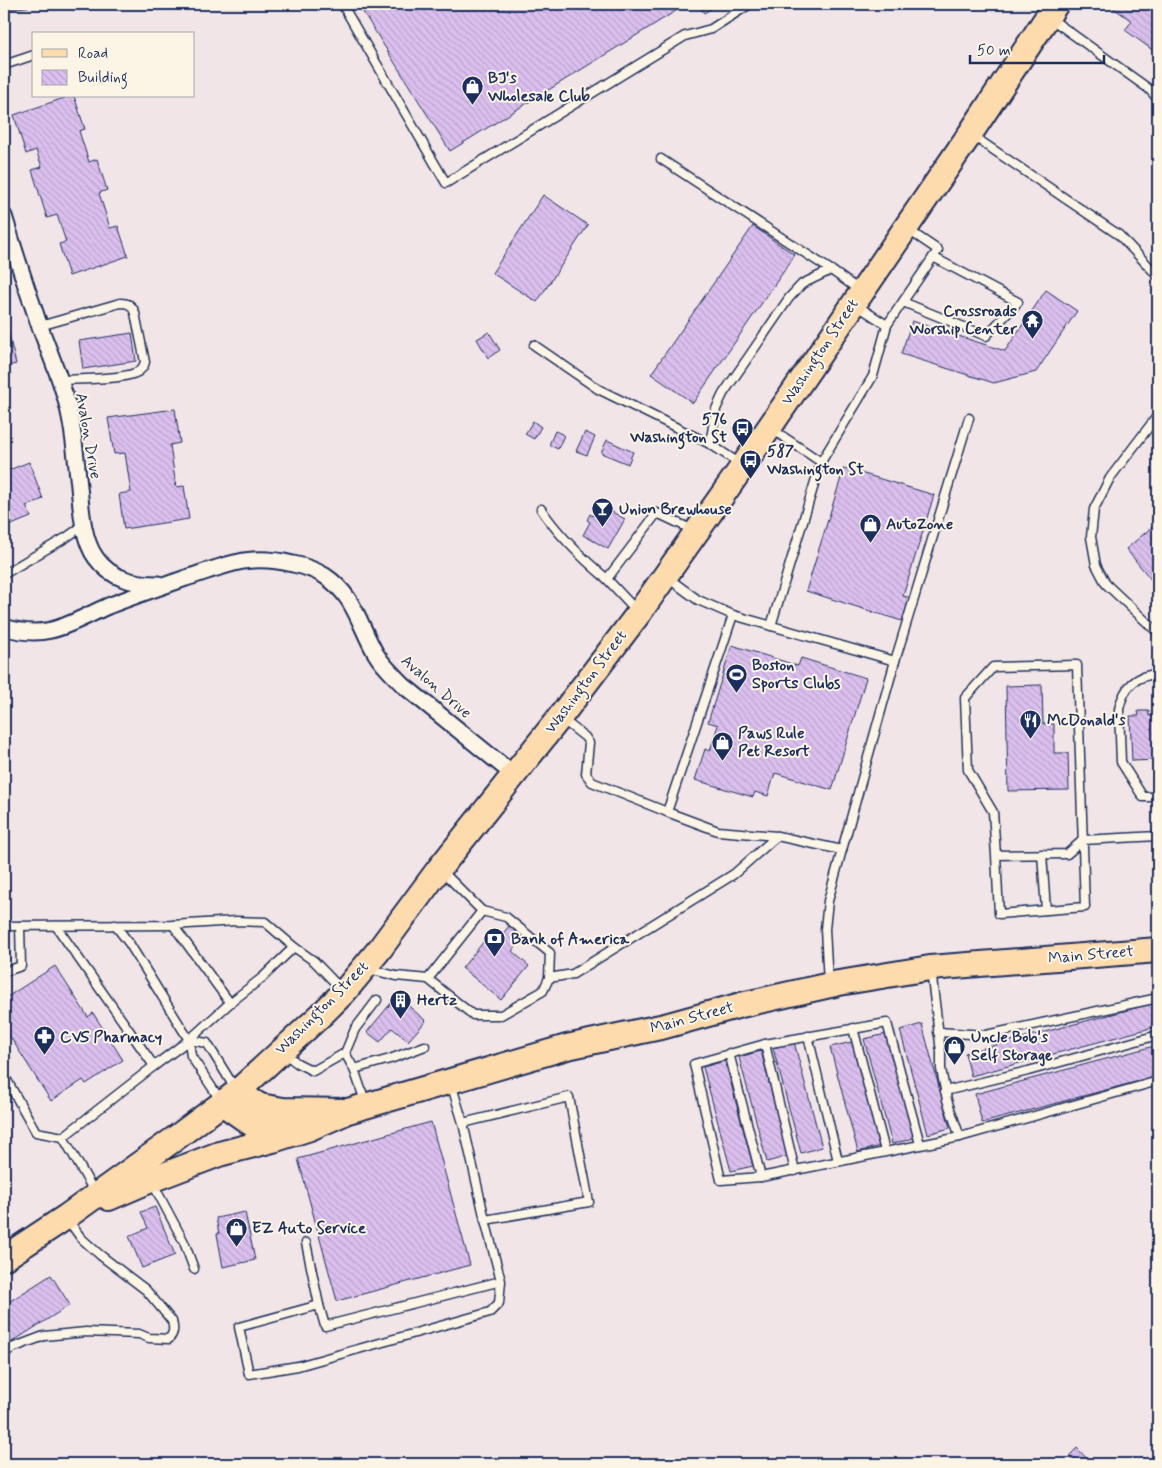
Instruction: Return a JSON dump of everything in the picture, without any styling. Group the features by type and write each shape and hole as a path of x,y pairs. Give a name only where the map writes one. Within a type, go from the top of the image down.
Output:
{"main road":[{"name":"Washington Street","path":"4,1258 66,1217 229,1097 344,992 387,940 439,869 560,717 666,576 906,228 1052,10"},
{"name":"Main Street","path":"229,1097 283,1110 358,1108 567,1047 664,1026 741,1004 828,985 930,968 1158,950"},
{"path":"229,1097 259,1129 292,1134"},
{"path":"66,1217 151,1180 219,1154 292,1134 358,1108"}],"street":[{"name":"Avalon Drive","path":"4,216 66,400 72,430 84,525 90,547 96,558 108,570 120,578 134,583 168,584"},
{"name":"Avalon Drive","path":"4,627 16,631 35,632 57,629 107,607 168,584 223,565 245,560 271,560 307,567 324,576 340,588 354,606 366,636 388,670 514,775"}],"lane":[{"path":"342,4 446,183 685,36 711,29 750,4"},
{"path":"1052,10 1158,99"},
{"path":"4,65 32,56"},
{"path":"970,134 1119,235 1158,276"},
{"path":"661,159 831,270 857,298 887,325"},
{"path":"771,626 821,462 873,376 887,325 938,250 906,228"},
{"path":"902,302 986,336 1018,302 933,257"},
{"path":"710,444 716,409 723,394 788,298 802,284 831,270"},
{"path":"40,326 120,303 127,303 132,306 135,313 145,362 138,372 126,376 60,380"},
{"path":"534,345 598,389 710,444 743,466"},
{"path":"1158,415 1110,478 1094,509 1091,537 1096,565 1106,584 1154,629 1158,630"},
{"path":"828,985 825,928 828,901 895,661 969,418"},
{"path":"770,427 821,462"},
{"path":"541,509 551,524 582,558 608,579 639,613"},
{"path":"608,579 657,513 697,531"},
{"path":"4,574 84,525"},
{"path":"666,576 698,600 733,615 895,661"},
{"path":"667,812 733,615"},
{"path":"1077,665 1083,840 1085,907 999,914 993,812 968,770 966,698 992,667 1077,665"},
{"path":"1158,674 1148,675 1131,683 1121,700 1119,709 1121,762 1143,797 1158,797"},
{"path":"560,717 585,737 589,744 586,774 592,782 718,830 777,836 842,850"},
{"path":"549,978 573,974 734,874 777,836"},
{"path":"996,855 1067,854 1083,840 1158,836"},
{"path":"1042,854 1046,910"},
{"path":"364,967 396,976 428,979 473,1015 501,1015 543,991 549,978 550,953 506,917 482,911 439,869"},
{"path":"428,979 482,911"},
{"path":"4,926 173,925 236,921 265,922 294,947 314,961 344,992"},
{"path":"115,925 129,943 189,1040 191,1056 229,1097"},
{"path":"173,925 230,1003"},
{"path":"4,972 21,966 20,926"},
{"path":"56,926 154,1066"},
{"path":"62,1137 189,1040 230,1003 263,977 294,947"},
{"path":"930,968 941,1069 947,1100 960,1137"},
{"path":"938,1032 986,1035 1158,998"},
{"path":"281,1051 297,1063 313,1071 345,1053 355,1029 377,1000"},
{"path":"920,1144 887,1022 765,1044 694,1064 721,1180 761,1177 795,1171 960,1137 1158,1081"},
{"path":"853,1028 885,1151"},
{"path":"945,1090 1028,1071 1158,1035"},
{"path":"808,1036 838,1161"},
{"path":"189,1040 207,1043 229,1097"},
{"path":"765,1044 795,1171"},
{"path":"354,1069 390,1059 425,1046"},
{"path":"345,1053 354,1069 358,1108"},
{"path":"729,1053 761,1177"},
{"path":"4,1076 36,1132 62,1137 96,1194"},
{"path":"319,1305 239,1327 249,1374 298,1366 490,1312 499,1303 501,1281 463,1123 450,1081"},
{"path":"463,1123 569,1097 589,1202 485,1220"},
{"path":"151,1180 184,1242 194,1270"},
{"path":"4,1353 44,1336 86,1332 139,1334 149,1338 169,1339 173,1334 174,1327 172,1321 146,1290 81,1238 66,1217"},
{"path":"306,1243 325,1326 501,1281"}],"building":[{"path":"4,4 47,4 4,10"},
{"name":"BJ's Wholesale Club","path":"358,4 687,4 450,151"},
{"path":"698,4 719,4 704,13"},
{"path":"1115,4 1158,4 1158,54 1125,30 1132,21 1112,7"},
{"path":"64,98 75,98 85,129 79,131 89,162 97,159 107,190 99,193 110,228 118,226 128,256 69,276 59,244 66,242 57,215 47,218 32,170 42,167 36,150 26,154 14,115"},
{"path":"543,195 588,225 537,302 492,273"},
{"path":"753,226 795,255 693,403 651,374"},
{"path":"1046,290 1077,311 1036,372 994,383 901,354 912,321 1005,351"},
{"path":"7,327 16,364 4,367 4,328"},
{"path":"489,332 500,350 488,358 477,339"},
{"path":"132,333 136,361 83,369 79,341"},
{"path":"175,409 180,443 170,445 176,487 184,486 189,519 124,529 119,494 131,492 125,453 114,454 108,418"},
{"path":"533,421 541,427 534,439 525,434"},
{"path":"555,431 564,435 558,449 549,445"},
{"path":"585,432 595,437 587,455 576,451"},
{"path":"607,440 633,452 628,464 601,453"},
{"path":"29,462 43,499 26,506 31,517 4,528 4,472"},
{"name":"AutoZone","path":"844,468 934,495 903,596 912,598 905,622 806,591"},
{"name":"Union Brewhouse","path":"599,505 625,519 608,549 583,535 590,522 587,520 590,514 593,516"},
{"path":"1158,522 1158,588 1126,549"},
{"path":"732,645 798,666 801,658 866,678 832,790 775,773 768,796 755,792 753,797 695,780 705,749 710,751 718,725 708,722"},
{"name":"McDonald's","path":"1042,685 1043,724 1054,724 1054,753 1068,753 1069,790 1008,791 1006,686"},
{"path":"1138,711 1149,711 1149,716 1157,715 1158,760 1132,761 1130,716 1139,716"},
{"name":"Bank of America","path":"509,926 523,938 512,951 529,966 501,1000 462,968 490,934 498,940"},
{"name":"CVS Pharmacy","path":"55,966 88,1017 93,1013 123,1060 86,1084 83,1080 51,1101 4,1027 4,999"},
{"name":"Hertz","path":"397,996 426,1021 408,1041 392,1028 380,1042 367,1032"},
{"path":"1158,1002 1158,1026 971,1076 965,1053"},
{"path":"922,1024 950,1128 928,1134 900,1030"},
{"path":"886,1034 914,1138 892,1144 864,1039"},
{"path":"794,1042 822,1147 801,1153 773,1048"},
{"path":"852,1042 880,1146 858,1152 830,1047"},
{"path":"1158,1045 1158,1076 982,1123 975,1094"},
{"path":"761,1051 788,1156 767,1162 739,1057"},
{"path":"725,1061 753,1166 731,1171 703,1067"},
{"path":"431,1122 470,1265 337,1301 298,1159"},
{"path":"155,1207 175,1255 142,1268 129,1236 148,1228 141,1212"},
{"name":"EZ Auto Service","path":"245,1212 255,1260 223,1267 216,1218"},
{"path":"51,1275 70,1305 4,1347 4,1305"},
{"path":"1077,1448 1088,1460 1083,1464 1076,1464 1069,1456"}],"place":[{"name":"BJ's Wholesale Club","path":"472,106"},
{"name":"Crossroads Worship Center","path":"1033,339"},
{"name":"576 Washington St","path":"743,447"},
{"name":"587 Washington St","path":"751,479"},
{"name":"Union Brewhouse","path":"603,528"},
{"name":"AutoZone","path":"870,543"},
{"name":"Boston Sports Clubs","path":"736,693"},
{"name":"McDonald's","path":"1031,739"},
{"name":"Paws Rule Pet Resort","path":"722,761"},
{"name":"Bank of America","path":"495,958"},
{"name":"Hertz","path":"401,1019"},
{"name":"CVS Pharmacy","path":"44,1056"},
{"name":"Uncle Bob's Self Storage","path":"955,1065"},
{"name":"EZ Auto Service","path":"236,1247"}]}
